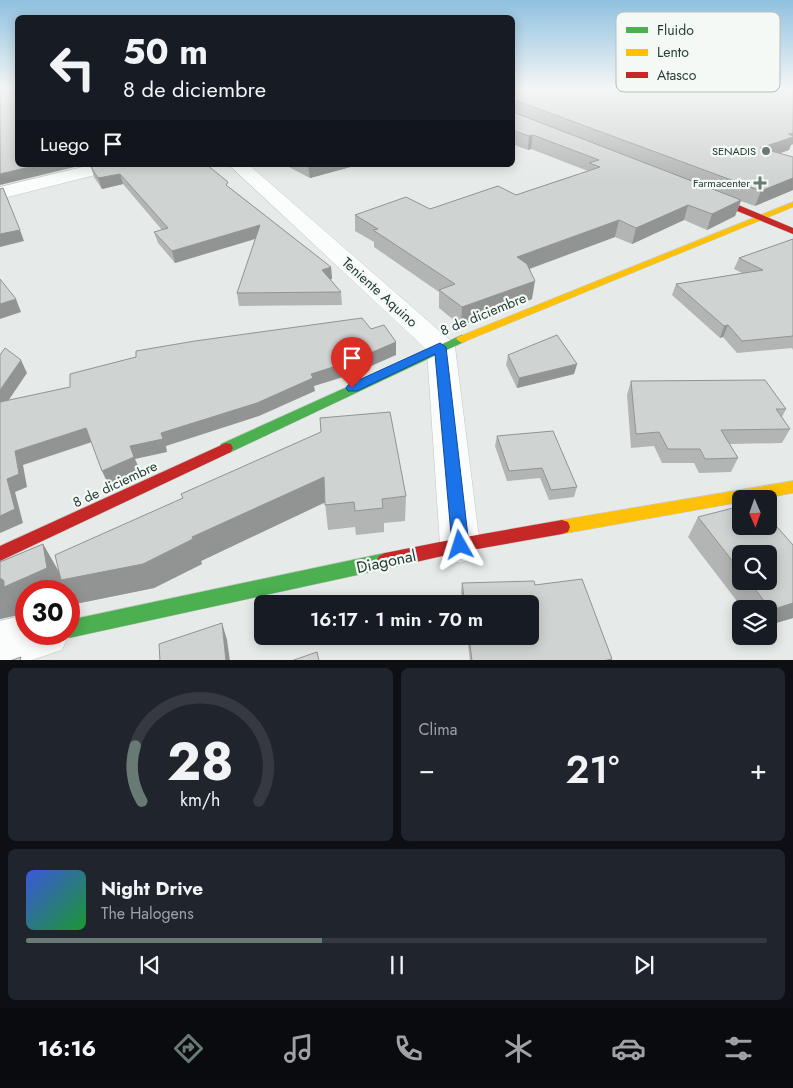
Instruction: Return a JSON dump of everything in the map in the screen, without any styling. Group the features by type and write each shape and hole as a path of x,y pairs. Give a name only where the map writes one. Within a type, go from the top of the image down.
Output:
{"street":[{"path":"0,193 104,167"},
{"name":"Teniente Aquino","path":"240,167 297,216 440,347"},
{"path":"697,192 793,231"},
{"name":"8 de diciembre","path":"0,554 440,347 793,204"},
{"path":"440,347 460,545"},
{"name":"Diagonal","path":"80,627 460,545 793,487"},
{"path":"0,644 15,641"}],"building":[{"path":"0,119 15,119 15,167 30,167 0,174"},
{"path":"515,119 531,119 741,200 712,214 688,205 636,228 619,220 517,257 527,264 535,281 462,307 439,290 455,284 373,230 378,229 355,215 406,197 430,209 498,186 516,195 600,167 589,163 599,160 533,135 529,136 515,131"},
{"path":"566,119 793,119 793,133 788,134 793,137 760,148 793,157 793,178 761,191"},
{"path":"91,167 209,167 228,182 226,185 331,267 322,270 341,292 237,293 260,225 172,251 154,232 168,228 120,174 98,178"},
{"path":"3,188 20,230 0,234 0,189"},
{"path":"793,239 793,336 742,341 728,325 724,326 676,284 763,270 739,258"},
{"path":"0,279 16,299 0,304"},
{"path":"362,318 371,329 384,325 396,342 352,361 311,374 313,378 257,403 161,433 163,439 130,446 134,457 102,471 86,428 15,451 19,474 7,479 15,509 0,516 0,402 70,387 70,374 136,357 136,351"},
{"path":"557,335 577,364 519,378 508,355"},
{"path":"5,348 21,360 0,390 0,355"},
{"path":"765,380 786,409 776,409 790,429 721,430 738,458 705,459 700,449 668,449 659,432 636,434 631,381"},
{"path":"390,412 406,496 382,499 383,508 355,511 354,502 325,505 324,477 192,537 193,539 143,564 61,580 55,555 183,498 181,494 321,432 320,418"},
{"path":"553,431 577,487 551,490 542,468 509,471 497,436"},
{"path":"732,508 732,535 778,535 778,528 793,545 793,603 777,608 777,600 763,600 756,590 777,590 777,545 732,545 732,560 698,517"},
{"path":"43,544 47,568 20,580 15,580 15,582 4,587 4,581 0,579 0,562"},
{"path":"582,579 612,659 472,660 470,645 539,645 539,595 464,595 462,583 534,581 535,585"},
{"path":"222,623 226,660 160,660 159,644"},
{"path":"317,652 319,660 294,660"}],"traffic: fast":[{"path":"226,448 462,339"},
{"path":"80,627 385,561"}],"traffic: slow":[{"path":"462,339 793,204"},
{"path":"562,527 793,487"}],"traffic: jam":[{"path":"704,194 793,231"},
{"path":"0,554 226,448"},
{"path":"385,561 460,545 562,527"}],"place":[{"name":"SENADIS","path":"766,151"},
{"name":"Farmacenter","path":"760,183"}],"route":[{"path":"352,388 440,347 460,545"}]}
